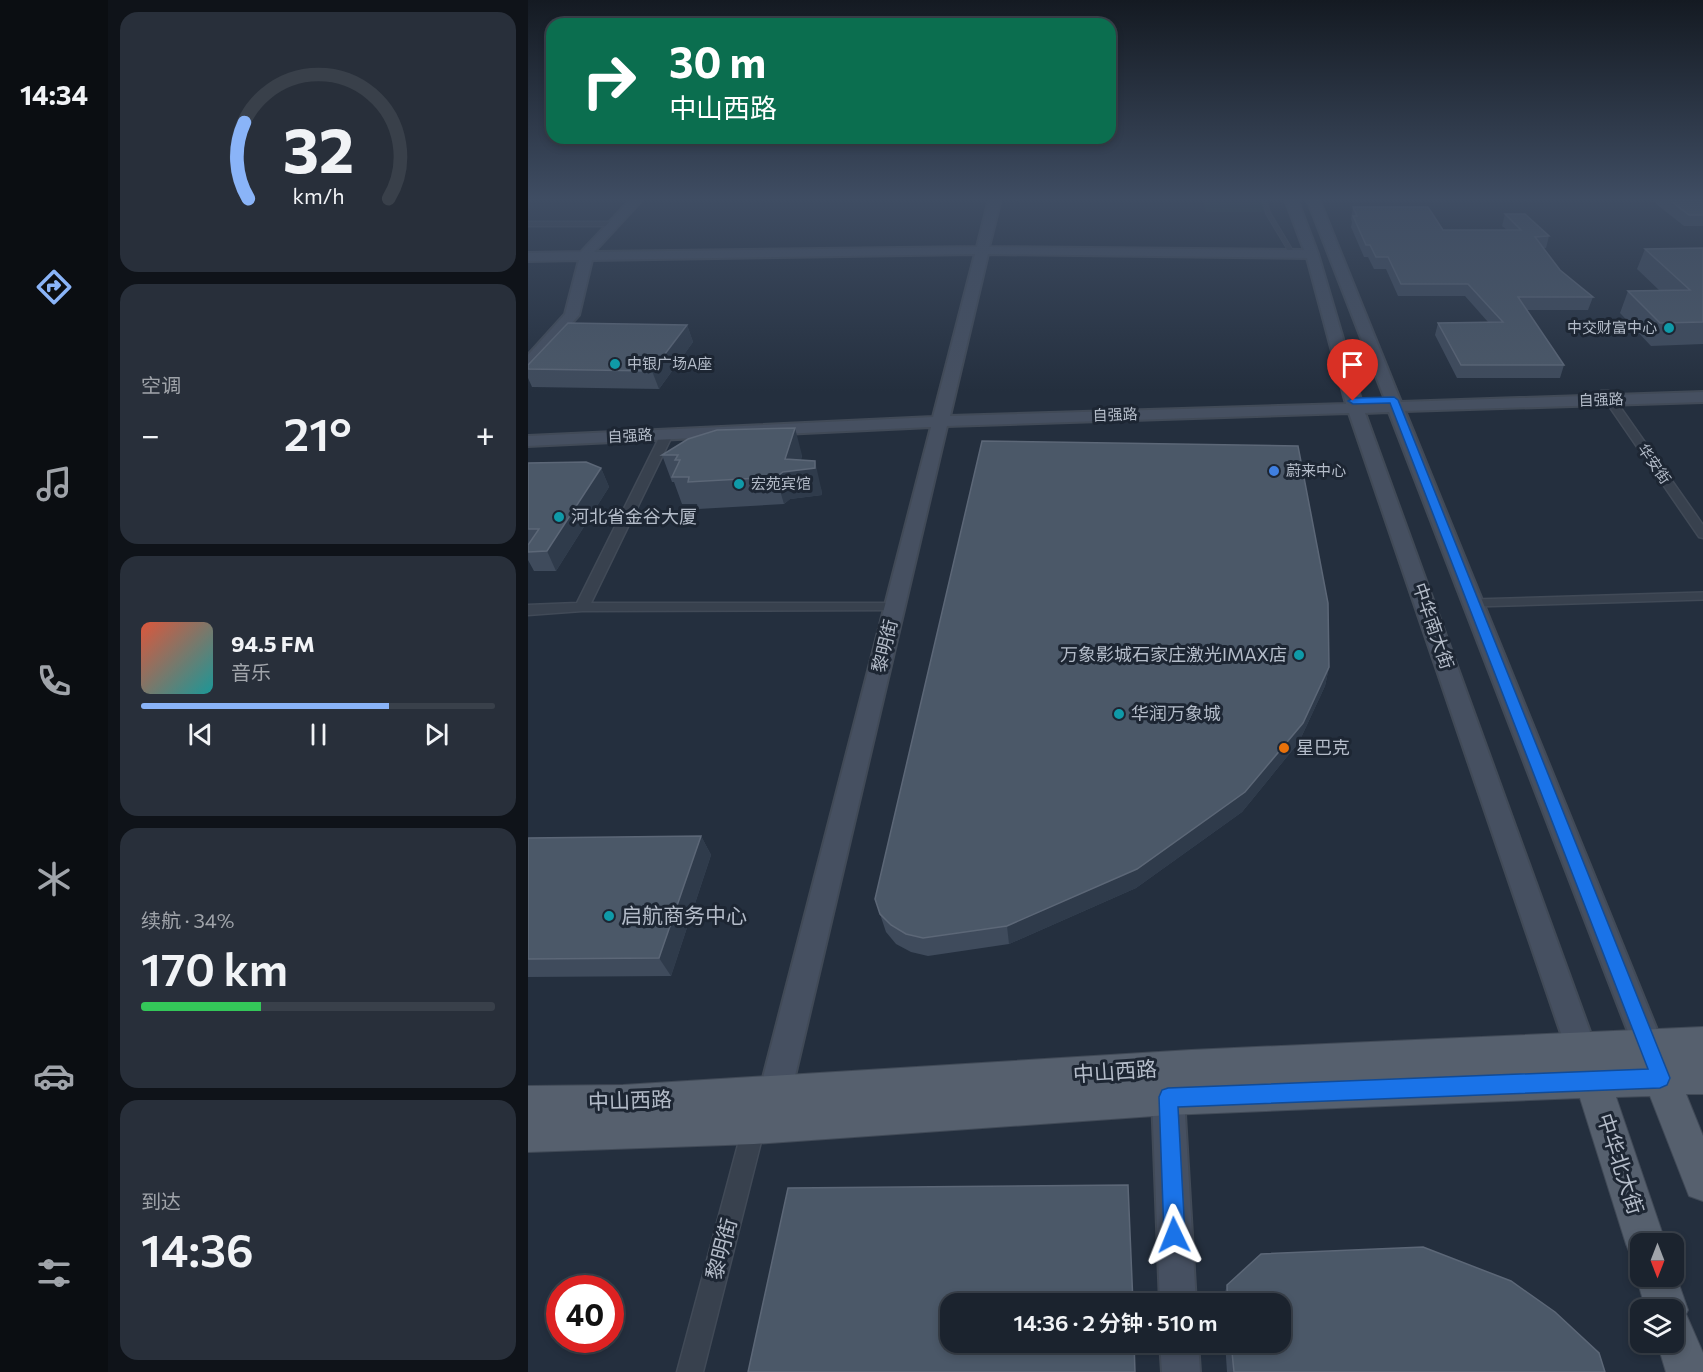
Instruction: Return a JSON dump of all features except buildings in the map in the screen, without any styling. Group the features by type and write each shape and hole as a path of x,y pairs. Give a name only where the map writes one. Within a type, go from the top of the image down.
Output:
{"main road":[{"path":"528,364 572,315 584,263"},
{"name":"黎明街","path":"775,1093 979,263"},
{"name":"中华南大街","path":"1305,263 1587,1066"},
{"path":"1338,263 1703,1182"},
{"name":"自强路","path":"1608,397 1703,390"},
{"name":"自强路","path":"528,434 1354,404 1608,397 1703,397"},
{"name":"自强路","path":"528,441 941,418"},
{"name":"中山西路","path":"1655,1063 1703,1044"},
{"name":"中山西路","path":"528,1133 754,1126 1587,1066 1655,1063 1703,1076"},
{"name":"中山西路","path":"528,1104 623,1103 1179,1068 1587,1066"},
{"name":"中华北大街","path":"1587,1066 1642,1233"},
{"path":"1168,1097 1177,1293"},
{"path":"1180,1353 1181,1372"},
{"path":"1682,1353 1688,1372"}],"street":[{"name":"华安街","path":"1608,397 1703,534"},
{"path":"582,607 667,434"},
{"path":"528,610 582,607 895,607"},
{"name":"黎明街","path":"690,1372 754,1126"}],"lane":[{"path":"1473,603 1703,596"}],"place":[{"name":"中交财富中心","path":"1669,328"},
{"name":"中银广场A座","path":"615,364"},
{"name":"蔚来中心","path":"1274,471"},
{"name":"宏苑宾馆","path":"739,484"},
{"name":"河北省金谷大厦","path":"559,517"},
{"name":"万象影城石家庄激光IMAX店","path":"1299,655"},
{"name":"华润万象城","path":"1119,714"},
{"name":"星巴克","path":"1284,748"},
{"name":"启航商务中心","path":"609,916"}],"route":[{"path":"1174,1235 1168,1097 1660,1078 1394,400 1353,401"}]}
